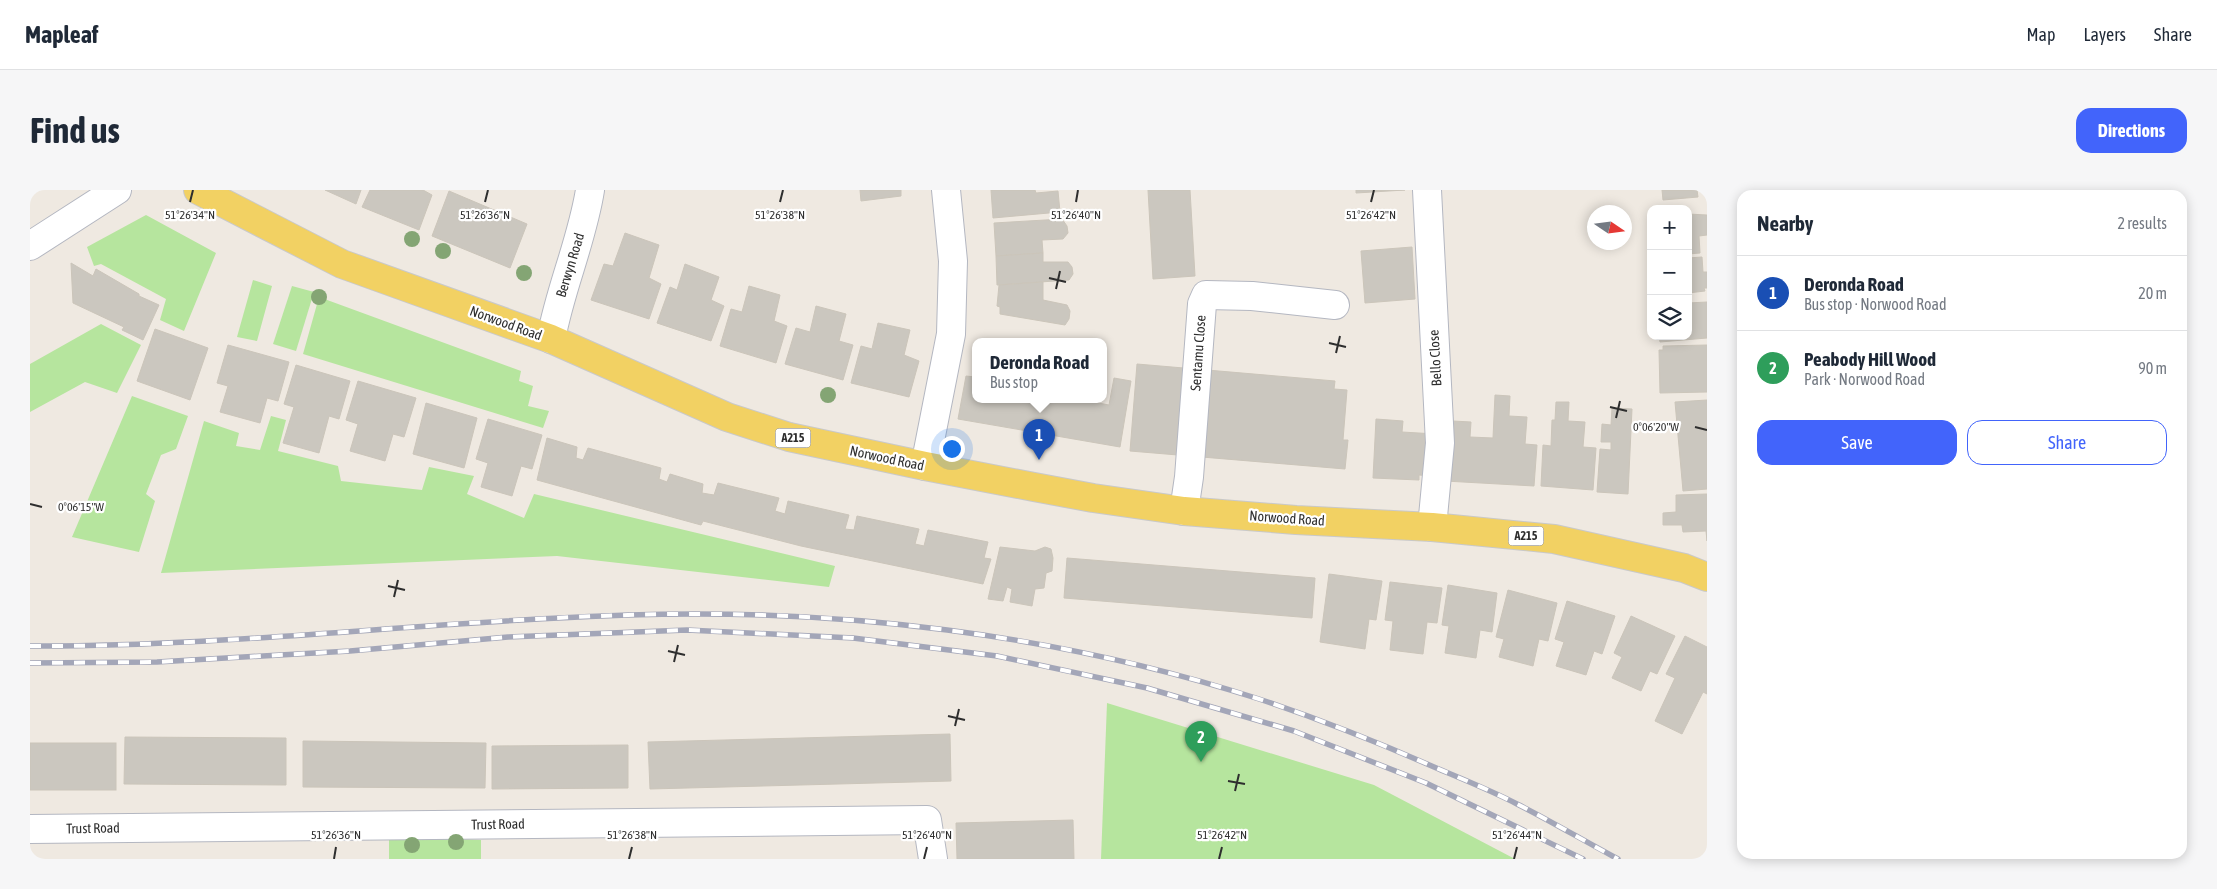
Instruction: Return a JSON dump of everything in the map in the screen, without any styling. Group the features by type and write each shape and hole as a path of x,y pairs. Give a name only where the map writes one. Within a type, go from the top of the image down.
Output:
{"main road":[{"name":"Norwood Road","path":"198,190 342,264 551,339 727,417 789,437 925,466 1093,498 1184,511 1296,520 1432,527 1554,539 1677,567 1707,577"}],"street":[{"path":"30,246 117,190"},
{"name":"Berwyn Road","path":"551,339 556,312 586,212 590,190"},
{"path":"925,466 951,334 953,261 946,190"},
{"name":"Bello Close","path":"1427,190 1440,443 1432,527"},
{"name":"Sentamu Close","path":"1184,511 1189,478 1202,304 1206,295 1252,296 1335,305"},
{"name":"Trust Road","path":"30,829 927,820 932,859"}],"green space":[{"path":"146,215 216,253 184,331 160,320 166,299 101,264 94,266 87,247"},
{"path":"253,280 272,286 257,341 237,337"},
{"path":"292,286 314,292 296,351 273,344"},
{"path":"319,297 521,371 519,381 533,386 528,406 549,411 543,428 303,354"},
{"path":"101,324 141,345 117,393 85,382 30,412 30,364"},
{"path":"132,396 188,416 176,449 161,455 146,494 155,501 139,552 72,537"},
{"path":"271,416 286,420 278,451 338,466 341,481 422,490 429,467 474,476 467,494 524,518 534,494 835,566 829,587 557,556 161,573 204,421 239,433 236,446 260,450"},
{"path":"1107,703 1374,785 1515,859 1101,859"},
{"path":"389,837 481,840 481,859 389,859"}],"building":[{"path":"325,190 361,190 356,204"},
{"path":"370,190 423,190 432,195 419,230 362,207"},
{"path":"860,190 901,190 901,196 861,201"},
{"path":"991,190 1035,190 1036,193 1058,191 1060,212 993,218"},
{"path":"1148,190 1190,190 1195,276 1153,279"},
{"path":"1356,190 1405,190 1356,193"},
{"path":"1662,190 1697,190 1698,197 1663,200"},
{"path":"449,191 527,224 510,268 432,236"},
{"path":"1692,214 1707,215 1707,235 1699,236 1700,253 1692,254"},
{"path":"1062,219 1067,226 1068,233 1063,239 1042,240 1043,253 996,256 994,223"},
{"path":"625,233 659,245 649,278 661,284 649,319 591,300 604,264 613,266"},
{"path":"1412,247 1415,299 1365,303 1361,251"},
{"path":"1043,253 1043,262 1068,262 1072,267 1073,274 1069,280 997,285 996,256"},
{"path":"1702,257 1703,272 1707,272 1707,288 1704,288 1705,291 1692,293 1692,258"},
{"path":"71,263 93,276 96,269 139,294 139,296 159,305 143,340 122,330 124,327 73,303"},
{"path":"685,264 719,277 711,300 724,306 711,341 657,323 670,287 677,290"},
{"path":"1043,282 1043,300 1067,305 1070,311 1069,319 1065,325 1000,314 1000,307 997,306 999,285"},
{"path":"749,286 780,295 774,321 787,326 776,363 720,346 731,309 742,312"},
{"path":"1707,302 1707,338 1692,339 1692,303"},
{"path":"816,306 846,314 839,341 853,345 843,380 785,364 796,328 810,332"},
{"path":"878,323 910,330 904,355 919,361 909,397 851,383 861,346 872,349"},
{"path":"155,329 208,348 190,400 137,381"},
{"path":"1660,340 1684,340 1660,342"},
{"path":"228,345 289,362 278,401 267,398 260,423 220,412 228,386 217,383"},
{"path":"1707,345 1707,392 1660,393 1659,350 1663,350 1663,346"},
{"path":"1137,364 1335,381 1334,389 1347,390 1343,440 1348,440 1345,469 1130,451"},
{"path":"296,365 350,381 339,419 329,416 319,453 283,443 294,407 284,404"},
{"path":"966,376 972,377 972,403 1098,403 1109,405 1114,378 1131,381 1120,447 958,419"},
{"path":"358,381 416,398 404,437 393,434 385,461 350,451 358,424 346,420"},
{"path":"1495,395 1510,396 1509,416 1527,417 1525,444 1537,445 1534,486 1445,481 1445,477 1419,475 1419,480 1373,478 1376,419 1403,421 1402,432 1452,435 1453,421 1471,422 1470,437 1493,438"},
{"path":"1707,400 1707,489 1683,491 1675,402"},
{"path":"1556,402 1569,402 1568,421 1585,422 1583,447 1596,448 1593,490 1541,486 1543,445 1551,446 1552,420 1555,420"},
{"path":"426,403 477,418 464,468 413,454"},
{"path":"1612,408 1632,409 1628,494 1597,492 1600,449 1611,450 1611,442 1601,442 1602,424 1611,425"},
{"path":"488,419 542,435 532,469 521,466 512,496 481,487 488,463 476,459"},
{"path":"547,438 577,447 576,458 583,460 588,448 661,468 659,479 667,482 670,474 703,484 702,493 714,495 718,483 779,498 775,511 785,514 788,501 849,515 845,529 854,530 857,516 919,529 915,544 924,546 928,530 988,542 984,558 991,559 983,584 801,546 703,521 701,525 537,480"},
{"path":"1707,494 1707,541 1706,531 1683,532 1682,525 1663,525 1663,513 1676,512 1676,495"},
{"path":"1000,547 1035,551 1045,547 1051,549 1053,558 1052,571 1046,573 1044,588 1035,589 1032,606 1010,602 1012,589 1007,587 1003,601 988,599"},
{"path":"1067,558 1315,578 1312,618 1064,598"},
{"path":"1329,574 1382,581 1376,620 1369,619 1365,649 1320,642"},
{"path":"1390,582 1442,588 1437,623 1427,622 1423,654 1390,650 1393,621 1385,620"},
{"path":"1448,585 1497,593 1492,632 1480,630 1476,658 1445,653 1449,626 1442,625"},
{"path":"1508,590 1557,603 1548,641 1539,639 1533,666 1499,657 1504,639 1496,637"},
{"path":"1567,601 1615,616 1602,654 1594,651 1586,675 1556,666 1564,642 1555,639"},
{"path":"1631,616 1675,636 1657,674 1650,671 1641,691 1612,678 1622,657 1614,653"},
{"path":"1685,636 1707,647 1707,694 1703,692 1682,734 1655,721 1675,678 1666,674"},
{"path":"950,734 951,781 650,789 648,742"},
{"path":"125,737 286,738 286,785 124,784"},
{"path":"303,741 486,743 485,788 303,787"},
{"path":"30,743 116,743 116,790 30,790"},
{"path":"628,745 628,788 492,789 492,746"},
{"path":"1073,820 1074,859 957,859 956,823"}],"railway":[{"path":"30,646 180,642 553,618 628,615 787,616 867,621 947,630 1027,642 1105,657 1183,676 1259,699 1369,740 1486,789 1618,859"},
{"path":"30,663 157,662 350,651 508,637 687,630 853,638 997,656 1147,688 1294,731 1426,783 1583,859"}],"place":[{"name":"Deronda Road","path":"1039,460"},
{"name":"Peabody Hill Wood","path":"1201,762"}]}
